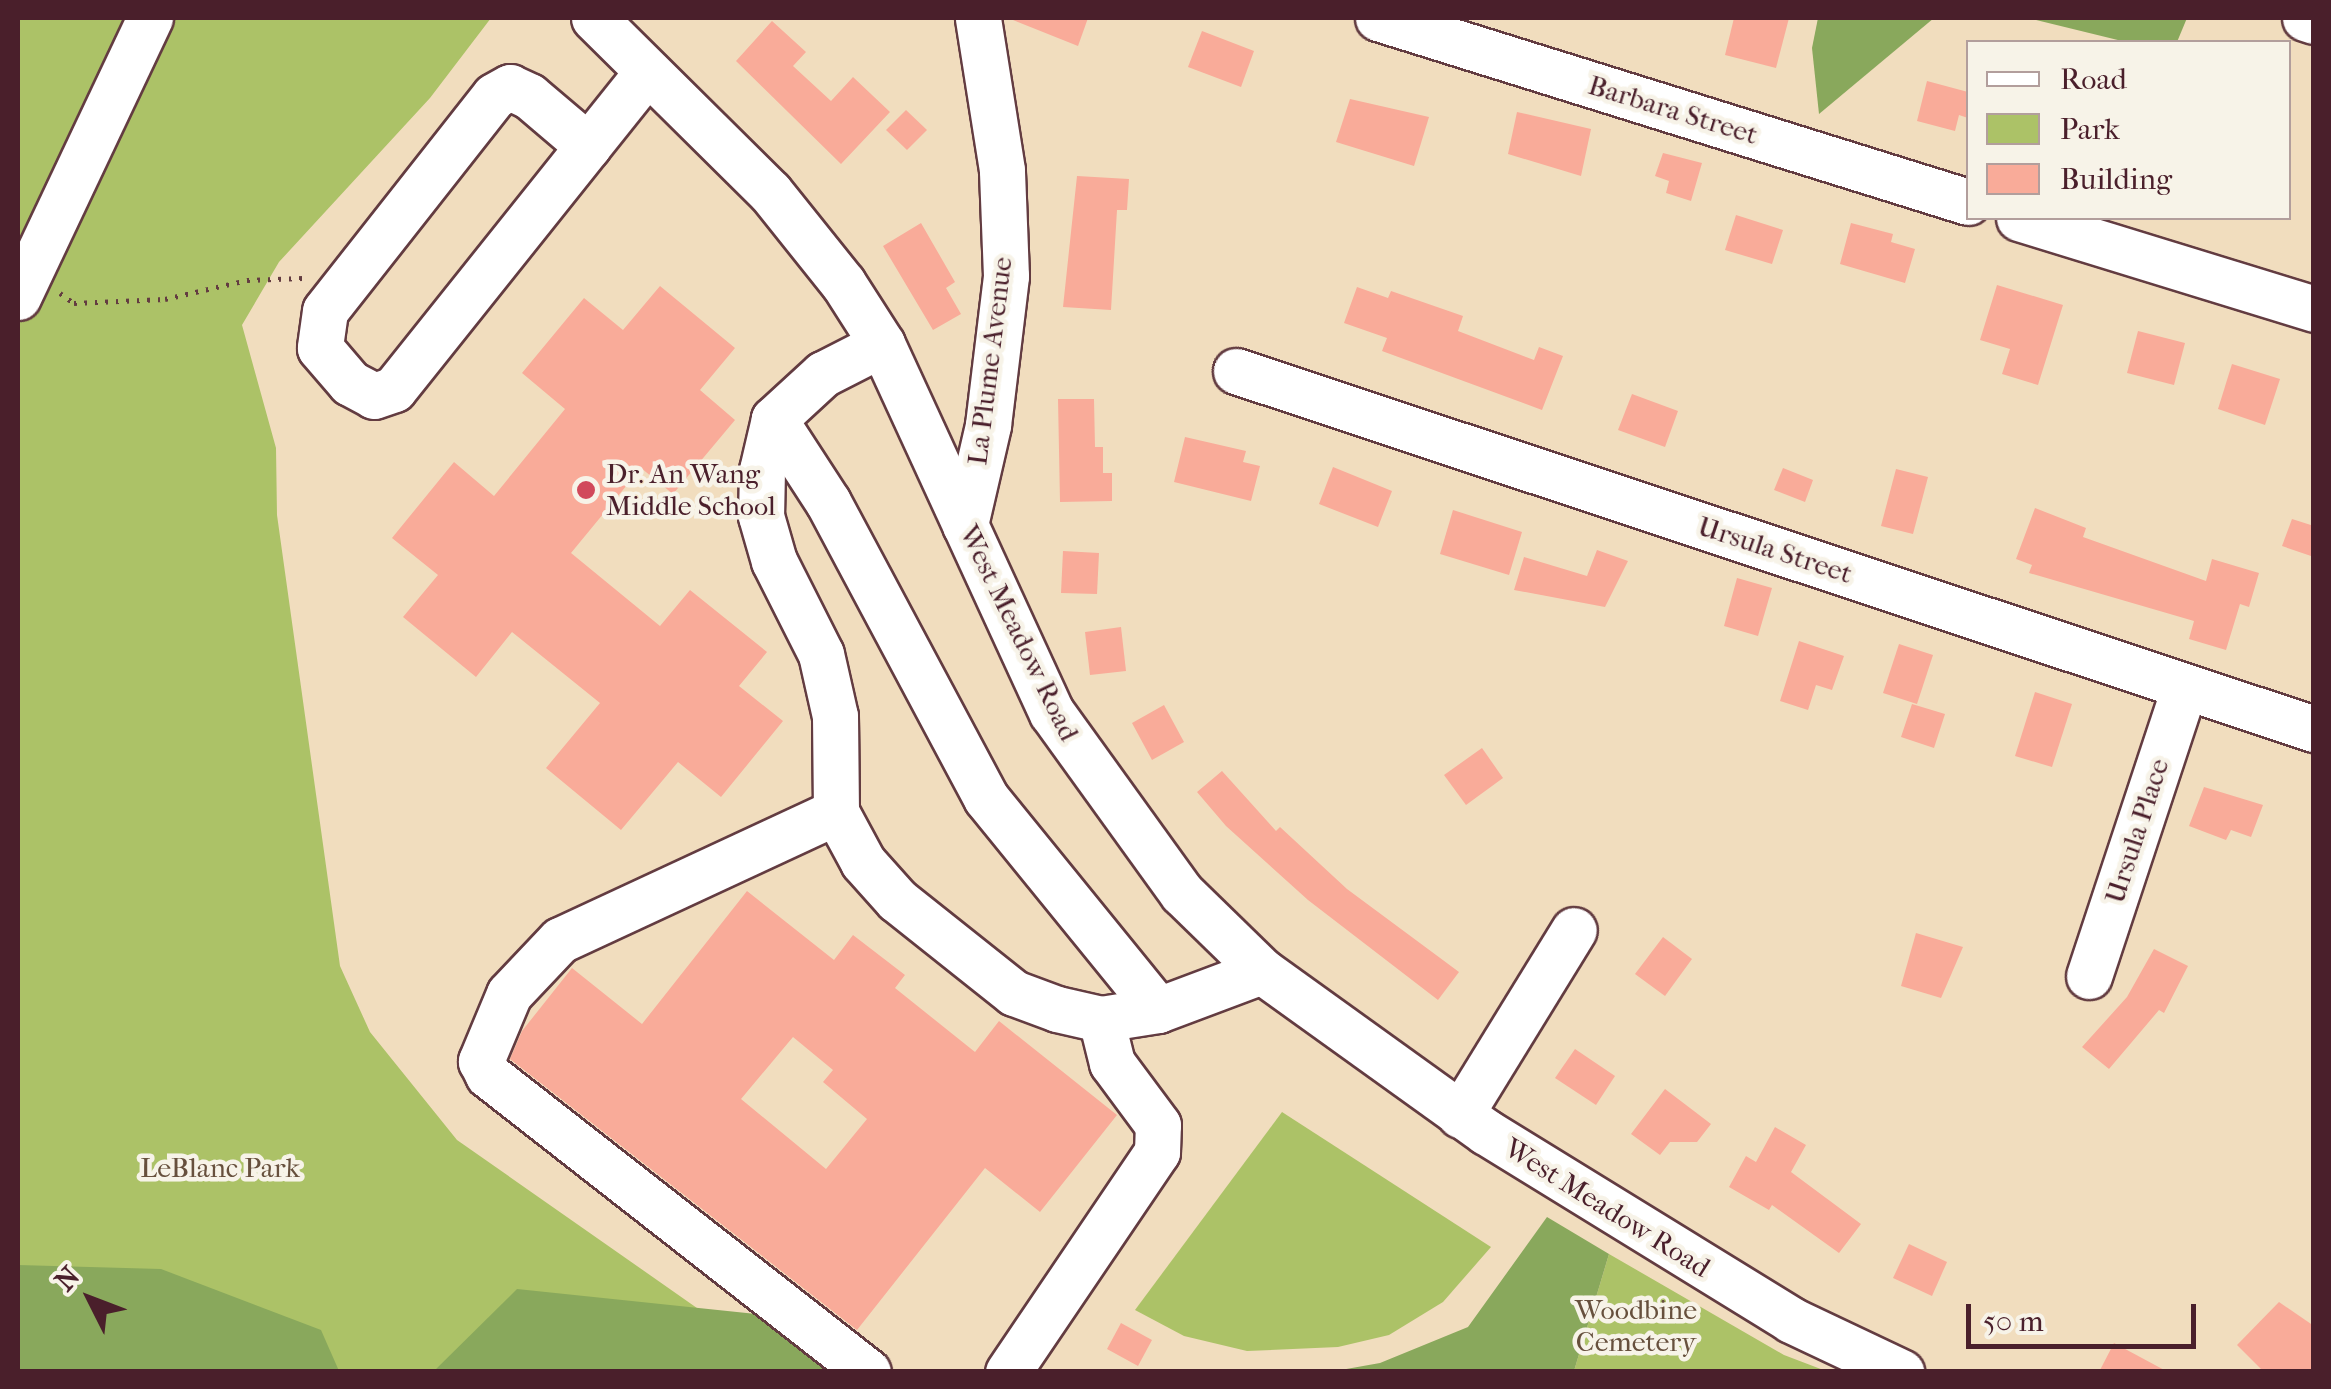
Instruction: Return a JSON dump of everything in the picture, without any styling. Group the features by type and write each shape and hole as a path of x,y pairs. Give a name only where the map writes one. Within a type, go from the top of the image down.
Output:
{"street":[{"path":"23,284 150,18"},
{"name":"West Meadow Road","path":"594,18 770,192 882,344 1052,713 1182,893 1262,971 1460,1114 1689,1261 1901,1372"},
{"name":"La Plume Avenue","path":"965,525 988,425 1006,276 1002,170 978,18"},
{"name":"Barbara Street","path":"1378,18 1966,201"},
{"path":"2304,18 2314,20"},
{"path":"588,146 510,87 494,96 324,311 320,348 350,382 374,396 394,389 588,146 647,72"},
{"path":"2025,220 2314,310"},
{"path":"882,344 822,374 774,419 762,470 762,516 774,561 821,654 835,716 836,812 863,862 897,900 1014,992 1102,1019 1158,1010 1262,971"},
{"name":"Ursula Street","path":"1236,371 2314,729"},
{"path":"774,419 837,518 986,798 1158,1010"},
{"name":"Ursula Place","path":"2089,976 2185,686"},
{"path":"836,812 560,940 509,994 482,1061 488,1076 868,1372"},
{"path":"1460,1114 1574,930"},
{"path":"1008,1372 1157,1152 1158,1124 1112,1063 1102,1019"}],"path":[{"path":"23,284 74,303 165,299 247,280 352,276"}],"green space":[{"name":"LeBlanc Park","path":"18,18 491,18 430,98 279,262 242,325 276,448 277,515 340,966 370,1032 457,1140 787,1371 18,1371"},
{"path":"1818,18 1934,18 1819,114 1812,48"},
{"path":"2028,18 2187,18 2178,40 2118,40"},
{"path":"1282,1112 1491,1247 1443,1302 1389,1335 1338,1347 1247,1351 1184,1336 1135,1310"},
{"path":"1547,1217 1609,1254 1574,1371 1335,1371 1380,1363 1468,1327"},
{"name":"Woodbine Cemetery","path":"1609,1254 1784,1355 1826,1371 1574,1371"},
{"path":"18,1265 161,1269 321,1330 339,1371 18,1371"},
{"path":"517,1289 756,1314 836,1371 433,1372"}],"building":[{"path":"1008,18 1088,18 1078,46"},
{"path":"1734,18 1789,18 1776,68 1725,55"},
{"path":"772,21 806,52 793,66 831,101 853,77 890,112 841,164 736,61"},
{"path":"1202,31 1254,51 1241,87 1188,67"},
{"path":"1927,81 1966,91 1966,117 1959,115 1955,131 1917,121"},
{"path":"1350,99 1429,117 1414,166 1336,142"},
{"path":"906,110 927,130 907,150 886,130"},
{"path":"1517,112 1591,129 1581,176 1508,154"},
{"path":"1663,153 1702,163 1691,201 1666,193 1669,181 1655,176"},
{"path":"1077,176 1129,179 1127,210 1117,210 1111,310 1063,307"},
{"path":"1736,215 1783,230 1772,264 1725,250"},
{"path":"921,223 955,282 946,288 961,314 933,330 883,246"},
{"path":"1851,223 1893,234 1891,242 1915,249 1905,283 1840,264"},
{"path":"1997,285 2063,305 2038,385 2002,374 2010,349 1980,340"},
{"path":"660,286 735,348 700,390 735,420 673,494 641,468 571,553 660,626 690,590 767,652 739,686 783,721 721,797 678,762 621,830 546,768 600,703 512,632 476,677 403,617 438,575 392,538 454,462 494,496 565,409 522,373 584,298 623,330"},
{"path":"1357,287 1388,298 1391,291 1463,316 1458,331 1534,360 1539,347 1563,356 1542,410 1382,351 1387,338 1344,323"},
{"path":"2138,331 2185,343 2174,385 2127,373"},
{"path":"2232,364 2280,379 2265,425 2218,409"},
{"path":"1632,394 1678,411 1665,447 1618,430"},
{"path":"1058,399 1094,399 1095,447 1103,447 1103,473 1112,473 1112,501 1060,502"},
{"path":"1185,437 1246,451 1243,462 1260,466 1251,501 1174,482"},
{"path":"1333,467 1392,491 1378,527 1319,504"},
{"path":"1783,468 1813,480 1805,502 1774,490"},
{"path":"1896,469 1928,477 1913,534 1881,526"},
{"path":"2035,508 2086,528 2083,537 2206,581 2212,559 2259,573 2249,607 2240,604 2226,650 2189,639 2194,621 2029,573 2032,565 2016,559"},
{"path":"1453,510 1522,532 1509,575 1440,554"},
{"path":"2292,519 2314,526 2314,557 2282,546"},
{"path":"1597,550 1628,561 1605,607 1514,590 1524,557 1587,576"},
{"path":"1063,551 1099,553 1097,594 1061,593"},
{"path":"1737,578 1772,588 1758,636 1724,626"},
{"path":"1121,627 1126,671 1090,675 1085,632"},
{"path":"1799,641 1844,656 1832,690 1816,685 1808,710 1780,701"},
{"path":"1899,644 1933,655 1917,704 1883,693"},
{"path":"2035,692 2072,704 2052,767 2015,756"},
{"path":"1912,704 1945,714 1934,748 1901,737"},
{"path":"1164,705 1184,742 1152,760 1132,723"},
{"path":"1482,748 1503,778 1466,805 1444,775"},
{"path":"1222,771 1276,831 1280,827 1347,889 1459,972 1438,1000 1308,900 1226,826 1197,792"},
{"path":"2204,787 2263,805 2251,837 2231,830 2226,840 2189,826"},
{"path":"747,891 834,960 853,935 905,975 895,988 975,1052 999,1021 1117,1115 1040,1212 985,1168 857,1330 510,1059 522,1031 572,968 642,1024","holes":["793,1037 833,1070 823,1082 867,1119 826,1169 741,1099"]},
{"path":"1916,933 1963,947 1941,998 1901,986"},
{"path":"1663,937 1692,959 1665,996 1635,974"},
{"path":"2154,949 2188,966 2164,1013 2159,1010 2109,1069 2082,1047 2127,997"},
{"path":"1575,1049 1615,1076 1596,1105 1555,1078"},
{"path":"1665,1089 1711,1124 1697,1142 1670,1142 1660,1155 1631,1134"},
{"path":"1775,1127 1806,1145 1791,1172 1861,1224 1839,1253 1772,1205 1769,1210 1729,1187 1746,1156 1756,1162"},
{"path":"1909,1244 1947,1262 1932,1296 1893,1278"},
{"path":"2279,1302 2314,1326 2314,1372 2264,1372 2237,1345"},
{"path":"1121,1323 1152,1340 1138,1366 1107,1349"},
{"path":"2114,1343 2168,1372 2099,1372"}],"place":[{"name":"Dr. An Wang Middle School","path":"586,490"}]}
